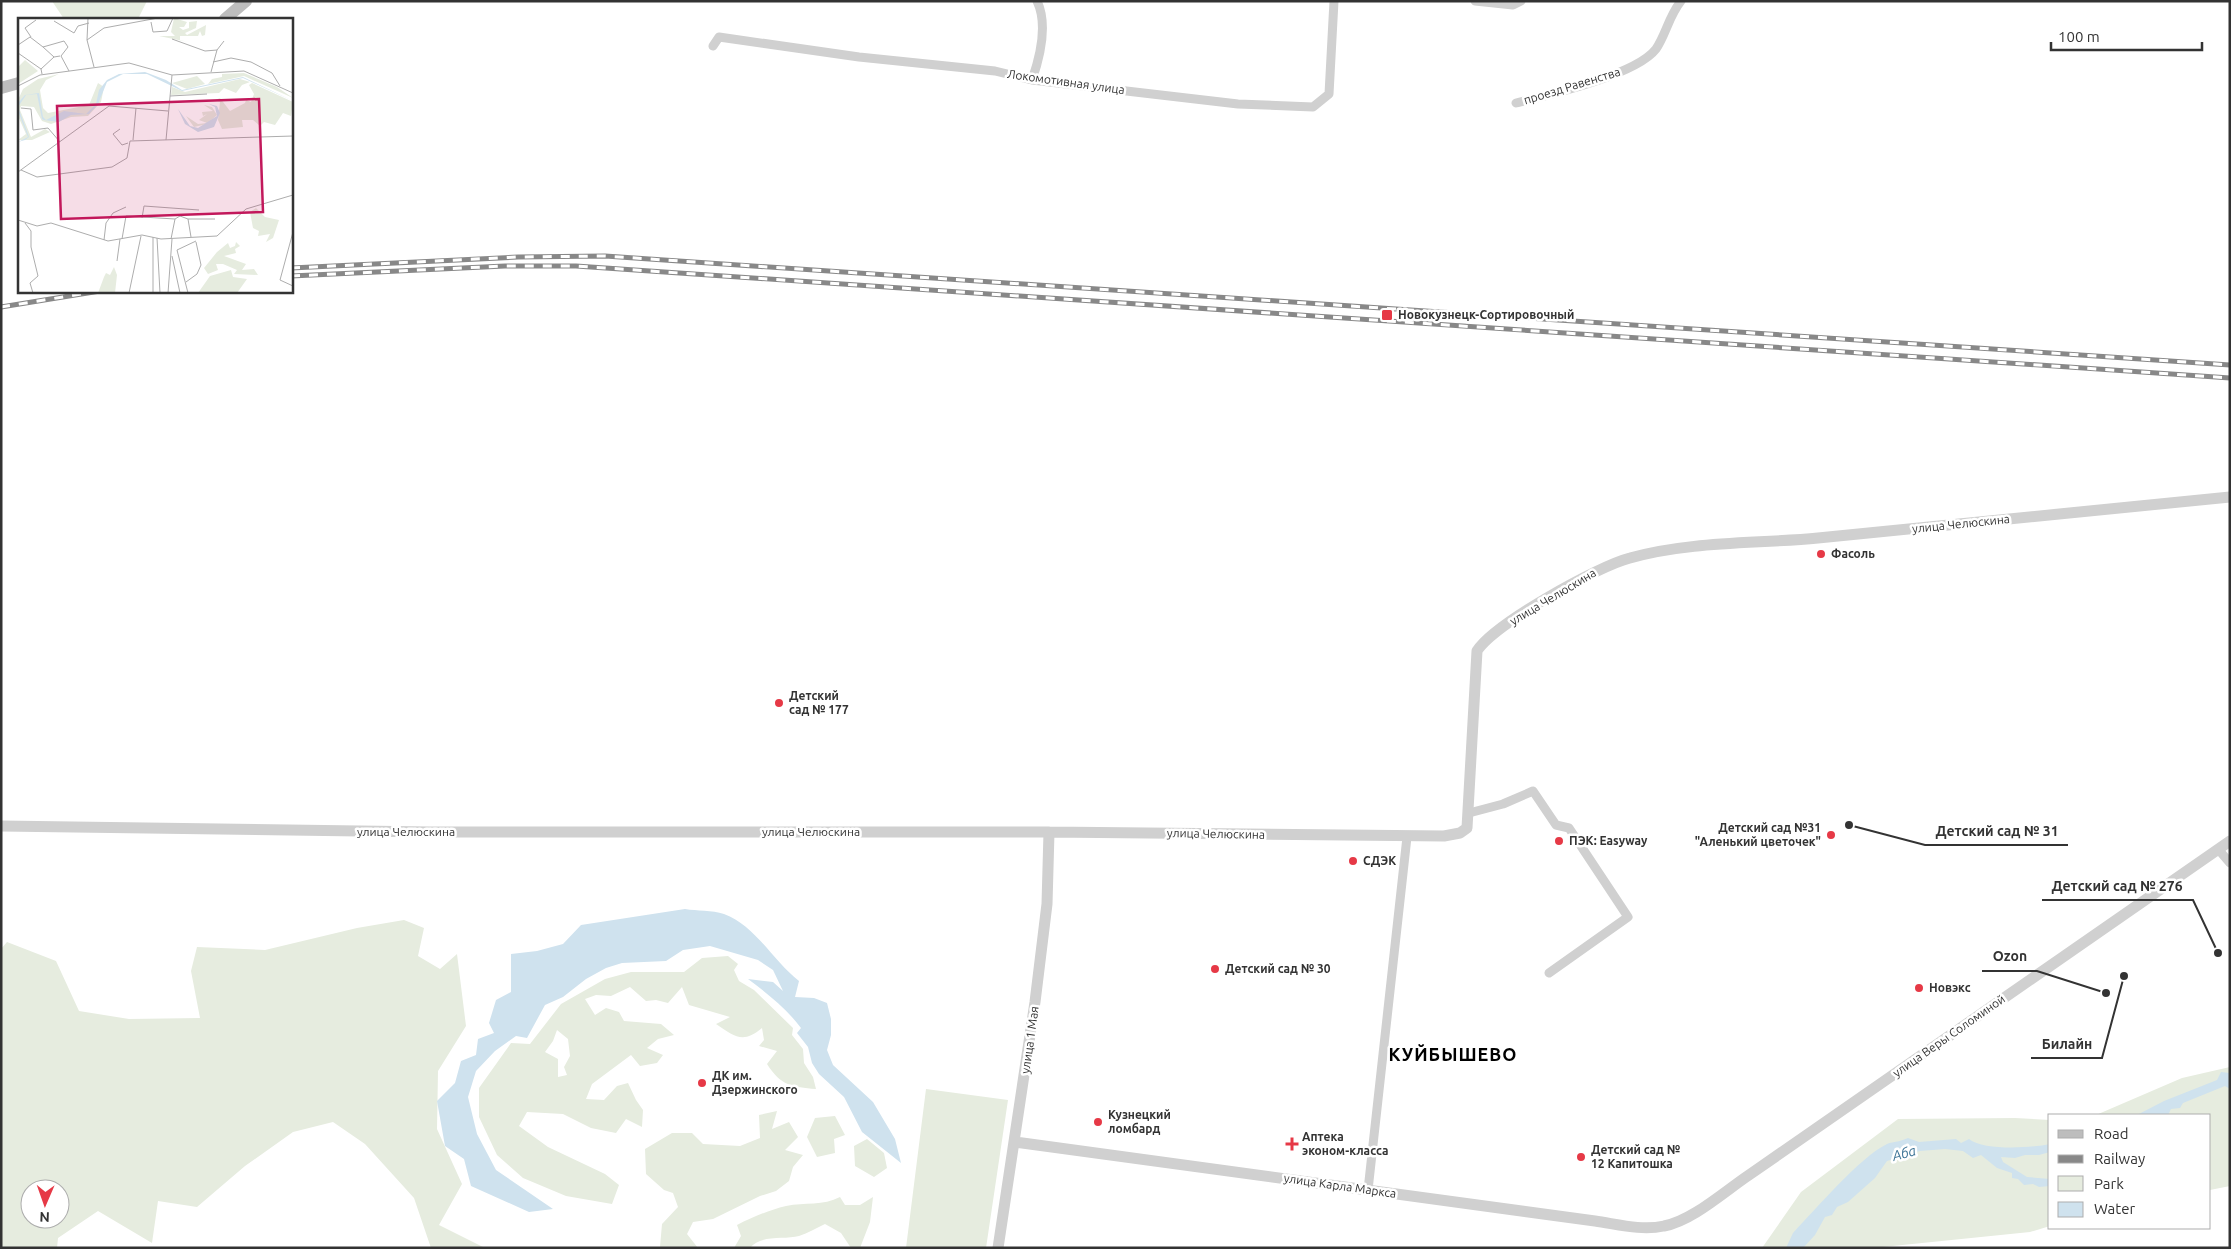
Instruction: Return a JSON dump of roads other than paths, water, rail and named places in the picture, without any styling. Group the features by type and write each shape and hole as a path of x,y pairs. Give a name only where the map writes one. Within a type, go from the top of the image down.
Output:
{"main road":[{"path":"226,18 246,1"},
{"path":"1,88 18,83"}],"street":[{"path":"1032,80 1039,57 1042,25 1040,8 1037,1"},
{"name":"Локомотивная улица","path":"713,46 719,36 859,57 995,71 1032,80 1238,104 1313,107 1329,94 1334,1"},
{"path":"1475,1 1513,5 1521,1"},
{"name":"проезд Равенства","path":"1516,103 1626,70 1655,49 1672,12 1682,1"},
{"name":"улица Челюскина","path":"1,826 439,832 1050,832 1444,836 1460,833 1467,828 1477,651 1492,634 1567,588 1613,563 1646,554 1690,547 1806,539 2230,497"},
{"path":"1469,814 1503,804 1533,791 1556,825 1569,828 1628,917 1549,973"},
{"name":"улица 1 Мая","path":"998,1248 1015,1142 1047,904 1050,832"},
{"path":"1368,1190 1407,837"},
{"name":"улица Веры Соломиной","path":"1665,1226 1686,1218 2230,841"},
{"path":"2218,849 2230,864"},
{"name":"улица Карла Маркса","path":"1015,1142 1637,1227 1665,1226"}],"water":[{"path":"685,909 724,914 746,927 799,981 795,997 814,998 827,1003 831,1019 831,1035 827,1050 833,1065 873,1102 895,1139 901,1163 862,1132 844,1097 819,1074 812,1063 808,1047 797,1033 801,1028 789,1014 748,979 773,982 783,991 773,970 758,960 710,946 683,950 666,961 622,963 606,968 586,979 563,997 545,1005 527,1038 516,1036 495,1051 476,1071 468,1097 477,1134 496,1170 553,1209 529,1212 471,1186 464,1159 445,1146 437,1101 455,1083 461,1061 476,1055 478,1039 494,1033 489,1023 496,1000 511,992 511,954 537,951 563,944 581,925"},
{"path":"2221,1072 2230,1073 2230,1089 2225,1086 2183,1103 2180,1108 2171,1109 2168,1114 2139,1114 2164,1101 2217,1080"},
{"name":"Аба","path":"1908,1138 1919,1142 1956,1139 1961,1143 1969,1139 1976,1143 1996,1147 2031,1147 2048,1144 2048,1153 2039,1155 2025,1155 2015,1158 2001,1157 2003,1162 2027,1177 2048,1179 2048,1186 2024,1185 2018,1179 2012,1178 2012,1173 1997,1168 1981,1155 1973,1158 1963,1151 1945,1149 1920,1151 1887,1161 1875,1178 1848,1202 1837,1207 1832,1215 1825,1217 1815,1235 1803,1248 1786,1248 1793,1233 1851,1172 1887,1144"}],"railway":[{"path":"292,268 518,257 605,256 2230,365"},
{"path":"292,276 505,266 576,266 2230,378"},
{"path":"1,307 94,292"}],"place":[{"name":"Новокузнецк-Сортировочный","path":"1387,315"},
{"name":"Фасоль","path":"1821,554"},
{"name":"Детский сад № 177","path":"779,703"},
{"name":"Детский сад № 31","path":"1849,825"},
{"name":"Детский сад №31 \"Аленький цветочек\"","path":"1831,835"},
{"name":"ПЭК: Easyway","path":"1559,841"},
{"name":"СДЭК","path":"1353,861"},
{"name":"Детский сад № 276","path":"2218,953"},
{"name":"Детский сад № 30","path":"1215,969"},
{"name":"Билайн","path":"2124,976"},
{"name":"Новэкс","path":"1919,988"},
{"name":"Ozon","path":"2106,993"},
{"name":"ДК им. Дзержинского","path":"702,1083"},
{"name":"Кузнецкий ломбард","path":"1098,1122"},
{"name":"Аптека эконом-класса","path":"1292,1144"},
{"name":"Детский сад № 12 Капитошка","path":"1581,1157"}],"district":[{"name":"КУЙБЫШЕВО","path":"1453,1055"}]}
